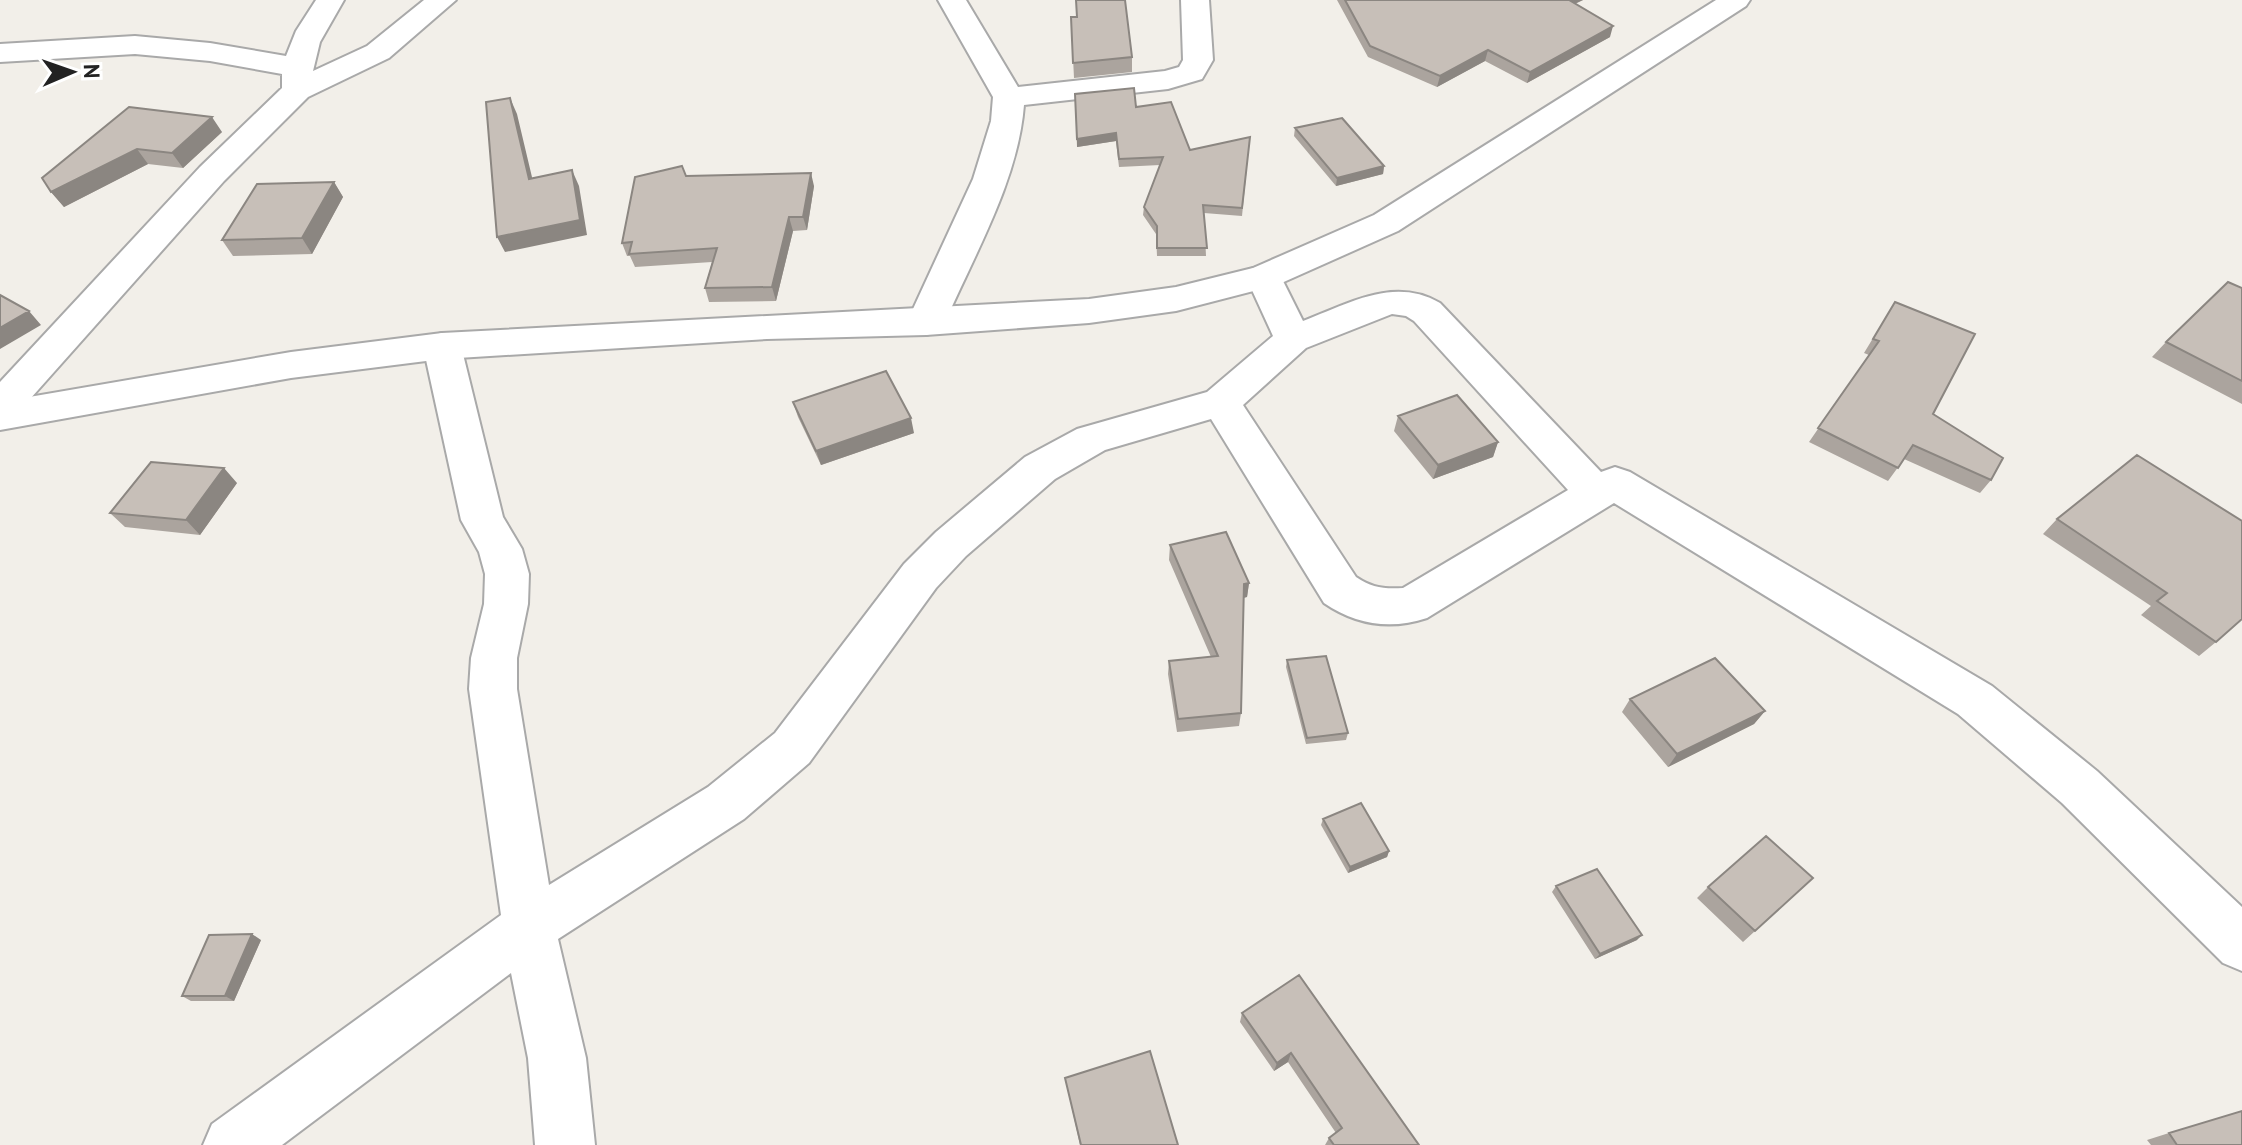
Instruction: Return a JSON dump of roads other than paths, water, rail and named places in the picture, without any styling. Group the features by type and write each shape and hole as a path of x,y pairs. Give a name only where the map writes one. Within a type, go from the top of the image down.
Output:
{"street":[{"path":"0,407 297,78 314,23 330,0"},
{"path":"0,53 135,45 210,52 297,78 378,52 442,0"},
{"path":"926,322 998,157 1009,116 1009,97 952,0"},
{"path":"1009,97 1168,80 1191,73 1198,60 1195,0"},
{"path":"0,416 291,365 442,346 767,326 926,322 1089,311 1176,299 1264,277 1386,223 1736,0"},
{"path":"1264,277 1293,339"},
{"path":"233,1145 529,927 726,803 792,748 920,576 951,544 1040,468 1091,439 1221,402 1293,339 1389,302 1414,304 1427,312 1596,493"},
{"path":"442,346 482,520 500,549 507,574 506,604 494,658 493,689 529,927 557,1058 565,1145"},
{"path":"1221,402 1340,590 1357,603 1386,608 1411,605 1615,483 1975,700 2070,777 2242,944"}]}
